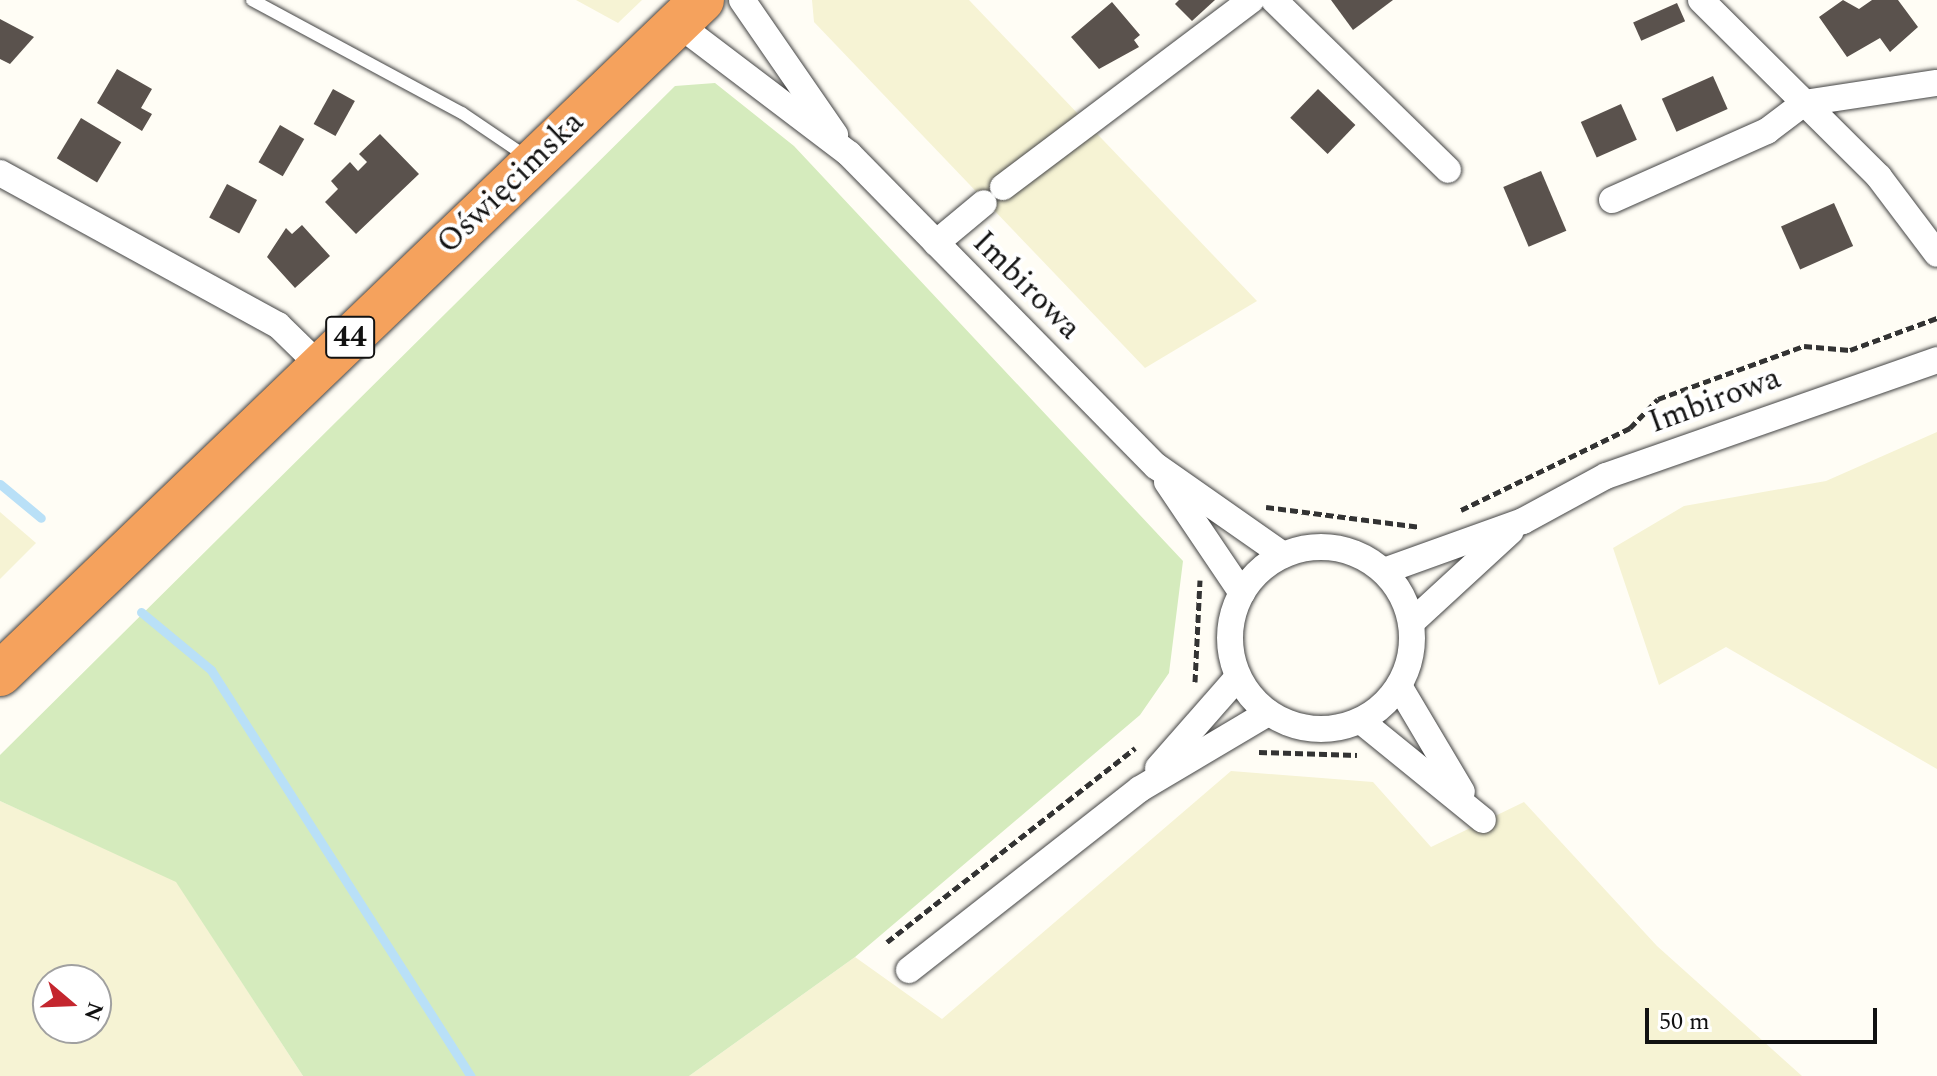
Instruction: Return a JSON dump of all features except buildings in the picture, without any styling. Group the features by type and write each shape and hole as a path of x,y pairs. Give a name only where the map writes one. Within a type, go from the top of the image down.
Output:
{"highway":[{"name":"Oświęcimska","path":"0,674 690,12"}],"street":[{"name":"Imbirowa","path":"742,0 849,154"},
{"path":"936,243 993,195 1251,0"},
{"path":"1274,0 1448,170"},
{"path":"1701,0 1879,177 1937,254"},
{"name":"Imbirowa","path":"690,12 849,154 1156,466 1283,555"},
{"path":"1612,200 1767,131 1804,103 1937,83"},
{"path":"0,173 278,325 320,366"},
{"name":"Imbirowa","path":"1384,571 1523,521 1606,476 1937,360"},
{"name":"Imbirowa","path":"1156,466 1242,593"},
{"name":"Imbirowa","path":"1412,622 1523,521"},
{"path":"1332,546 1384,571 1412,622 1410,661 1399,686 1361,721 1303,728 1268,713 1238,677 1230,644 1242,593 1283,555 1332,546"},
{"path":"1140,789 1238,677"},
{"path":"1361,721 1476,813 1399,686"},
{"path":"909,970 1140,789 1268,713"}],"lane":[{"path":"252,0 462,113 533,161"}],"path":[{"path":"1452,515 1630,428 1658,399 1804,346 1850,350 1937,318"},
{"path":"1254,508 1424,528"},
{"path":"1193,696 1200,570"},
{"path":"887,942 1143,742"},
{"path":"1248,752 1368,756"}],"shaded area":[{"path":"576,0 642,0 618,23"},
{"path":"812,0 969,0 1257,301 1145,368 814,22"},
{"path":"1937,432 1937,769 1726,647 1659,685 1613,548 1684,506 1826,481"},
{"path":"0,512 36,543 0,579"},
{"path":"1231,771 1373,782 1431,847 1524,802 1657,946 1802,1076 689,1076 855,957 942,1019"},
{"path":"0,801 176,881 303,1076 0,1076"}],"green space":[{"path":"715,83 794,146 1183,561 1169,673 1140,715 855,957 689,1076 303,1076 176,882 0,801 0,755 675,86"}],"waterway":[{"path":"0,484 41,518"},
{"path":"141,612 211,670 471,1076"}]}
